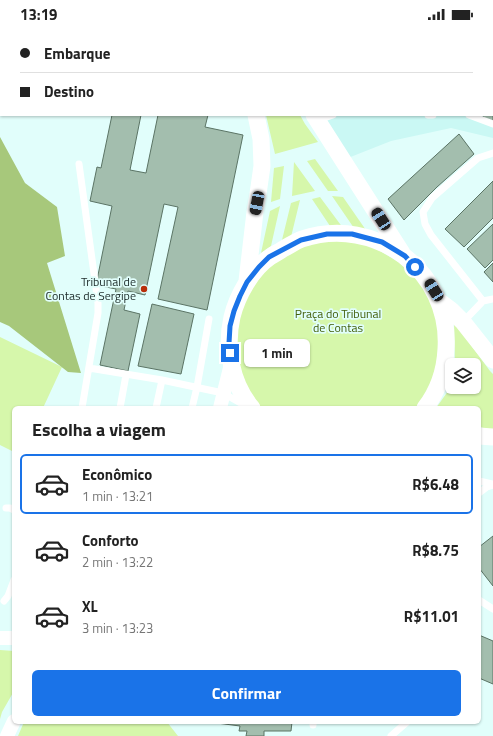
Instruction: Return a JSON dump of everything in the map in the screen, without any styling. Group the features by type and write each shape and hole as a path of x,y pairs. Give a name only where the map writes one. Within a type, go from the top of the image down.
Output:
{"street":[{"path":"247,282 262,166 256,116"},
{"path":"315,117 405,256 426,278 434,290 444,318 447,339 446,360 439,384 427,406"},
{"path":"250,406 239,389 234,377 229,343 230,326 236,306 247,282 269,257 301,240 327,234 352,234 382,242 405,256"},
{"path":"438,301 451,310 463,322 493,360"},
{"path":"220,406 231,364"},
{"path":"481,436 493,437"},
{"path":"0,638 12,638"},
{"path":"8,736 13,724"}],"lane":[{"path":"315,117 324,118 330,116"},
{"path":"472,116 493,124"},
{"path":"483,301 431,235 425,224 423,212 432,198 472,163 478,158 493,153"},
{"path":"79,164 98,303 98,313 82,406"},
{"path":"463,322 483,301 493,299"},
{"path":"192,406 208,319"},
{"path":"89,368 162,380 223,393 247,406"},
{"path":"120,406 126,375"},
{"path":"156,406 162,380"},
{"path":"481,482 493,485"},
{"path":"481,491 493,485"},
{"path":"4,601 8,596 12,585"},
{"path":"481,601 493,609"},
{"path":"391,736 405,724"}],"shaded area":[{"path":"324,116 493,116 493,138 451,128 391,141 348,158"}],"green space":[{"path":"266,116 301,116 318,142 275,154"},
{"path":"0,137 25,183 57,207 65,256 47,263 81,373 68,372 9,326 0,322"},
{"path":"315,159 338,191 328,191 307,161"},
{"path":"294,162 315,191 292,196"},
{"path":"284,166 280,199 271,202 274,168"},
{"path":"332,196 343,197 368,233 356,231"},
{"path":"320,197 343,228 332,229 312,199"},
{"path":"300,200 291,237 282,240 291,203"},
{"path":"280,206 271,246 261,253 270,211"},
{"name":"Praça do Tribunal de Contas","path":"352,234 425,278 447,339 426,406 251,406 229,343 247,282 301,240"},
{"path":"454,322 480,358 455,358"},
{"path":"0,337 62,367 44,406 12,406 12,451 0,445"},
{"path":"481,359 493,374 493,430 481,427 481,406 437,406 446,394 481,394"},
{"path":"0,650 12,651 12,694 2,712 0,719"},
{"path":"23,724 169,724 178,736 18,736"}],"building":[{"path":"112,116 141,116 130,170 146,173 158,116 208,116 205,127 243,135 207,310 158,299 178,207 164,204 145,295 128,291 124,310 140,314 128,371 100,365 116,289 96,285 112,206 90,201 97,167 101,168"},
{"path":"483,116 493,116 493,122 486,120"},
{"path":"459,134 474,154 437,187 404,220 388,199"},
{"path":"493,181 493,218 464,247 445,229"},
{"path":"493,224 493,260 485,268 467,249"},
{"path":"493,263 493,282 484,272"},
{"path":"152,304 194,314 181,374 138,366"},
{"path":"493,536 493,586 481,571 481,545"},
{"path":"481,636 493,641 493,684 481,679"},
{"path":"224,724 292,724 291,731 264,731 264,736 246,736 247,731 239,731 240,726"}],"place":[{"name":"Tribunal de Contas de Sergipe","path":"144,289"}],"route":[{"path":"230,353 230,326 234,311 247,282 269,257 301,240 327,234 352,234 382,242 405,256 415,267"}]}
